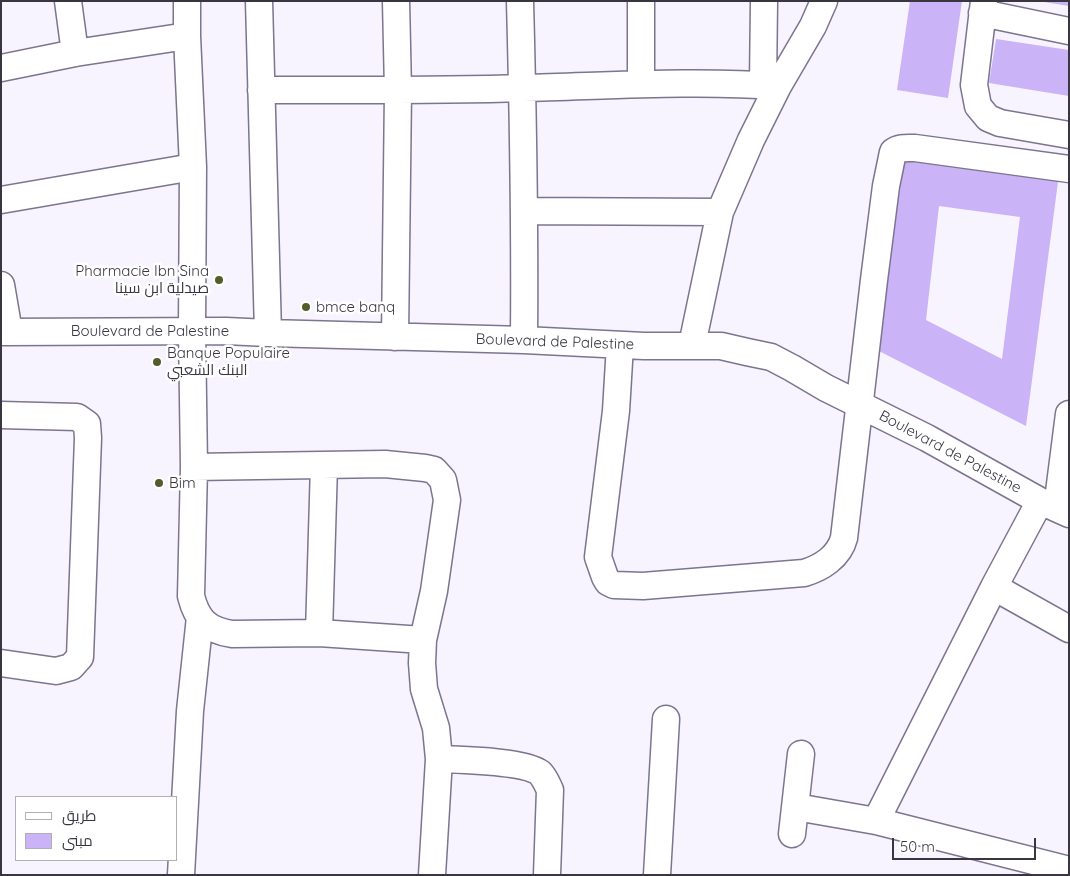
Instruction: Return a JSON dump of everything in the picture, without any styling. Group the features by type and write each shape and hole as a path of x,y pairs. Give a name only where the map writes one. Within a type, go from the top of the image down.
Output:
{"street":[{"path":"68,1 75,53"},
{"path":"187,1 194,168 192,330 194,467 191,596 194,606 200,618 208,627 218,632 232,634 319,633 423,640"},
{"path":"259,1 268,333"},
{"path":"395,337 398,91 396,1"},
{"path":"520,1 525,210 524,340"},
{"path":"641,1 641,83"},
{"path":"764,1 771,85"},
{"path":"692,345 720,212 751,140 771,85 813,26 824,1"},
{"path":"1069,31 983,7 974,85 978,106 988,118 1000,124 1069,135"},
{"path":"1,68 75,53 187,36"},
{"path":"261,90 398,91 641,83 771,85"},
{"path":"620,345 616,411 598,556 608,582 614,585 643,586 692,583 804,573 818,569 836,555 842,547 886,186 893,152 902,148 915,148 1069,169"},
{"path":"1,200 194,168"},
{"path":"525,210 720,212"},
{"path":"1,285 5,332"},
{"name":"Boulevard de Palestine","path":"5,332 192,330 524,340 620,345 721,346 771,358 859,405 927,438 1055,507"},
{"path":"876,821 994,587 1055,507 1069,414"},
{"path":"1,415 77,417 86,424 88,438 80,657 71,667 56,671 1,663"},
{"path":"194,467 384,464 434,470 443,480 447,500 445,518 434,591 423,640 422,677 436,728 439,759 432,875"},
{"path":"319,633 324,465"},
{"path":"994,587 1069,629"},
{"path":"182,875 190,711 200,618"},
{"path":"658,875 666,719"},
{"path":"792,834 801,754"},
{"path":"439,759 515,765 540,774 550,790 547,875"},
{"path":"796,807 876,821 1069,870"}],"building":[{"path":"910,1 962,1 948,98 897,90"},
{"path":"1069,1 1069,6 1044,2"},
{"path":"996,39 1069,50 1069,96 989,83"},
{"path":"899,154 1059,174 1026,426 875,349","holes":["939,206 1020,217 1002,359 926,320"]}],"place":[{"name":"Pharmacie Ibn Sina صيدلية ابن سينا","path":"219,280"},
{"name":"bmce banq","path":"306,307"},
{"name":"Banque Populaire البنك الشعبي","path":"157,362"},
{"name":"Bim","path":"159,483"}]}
